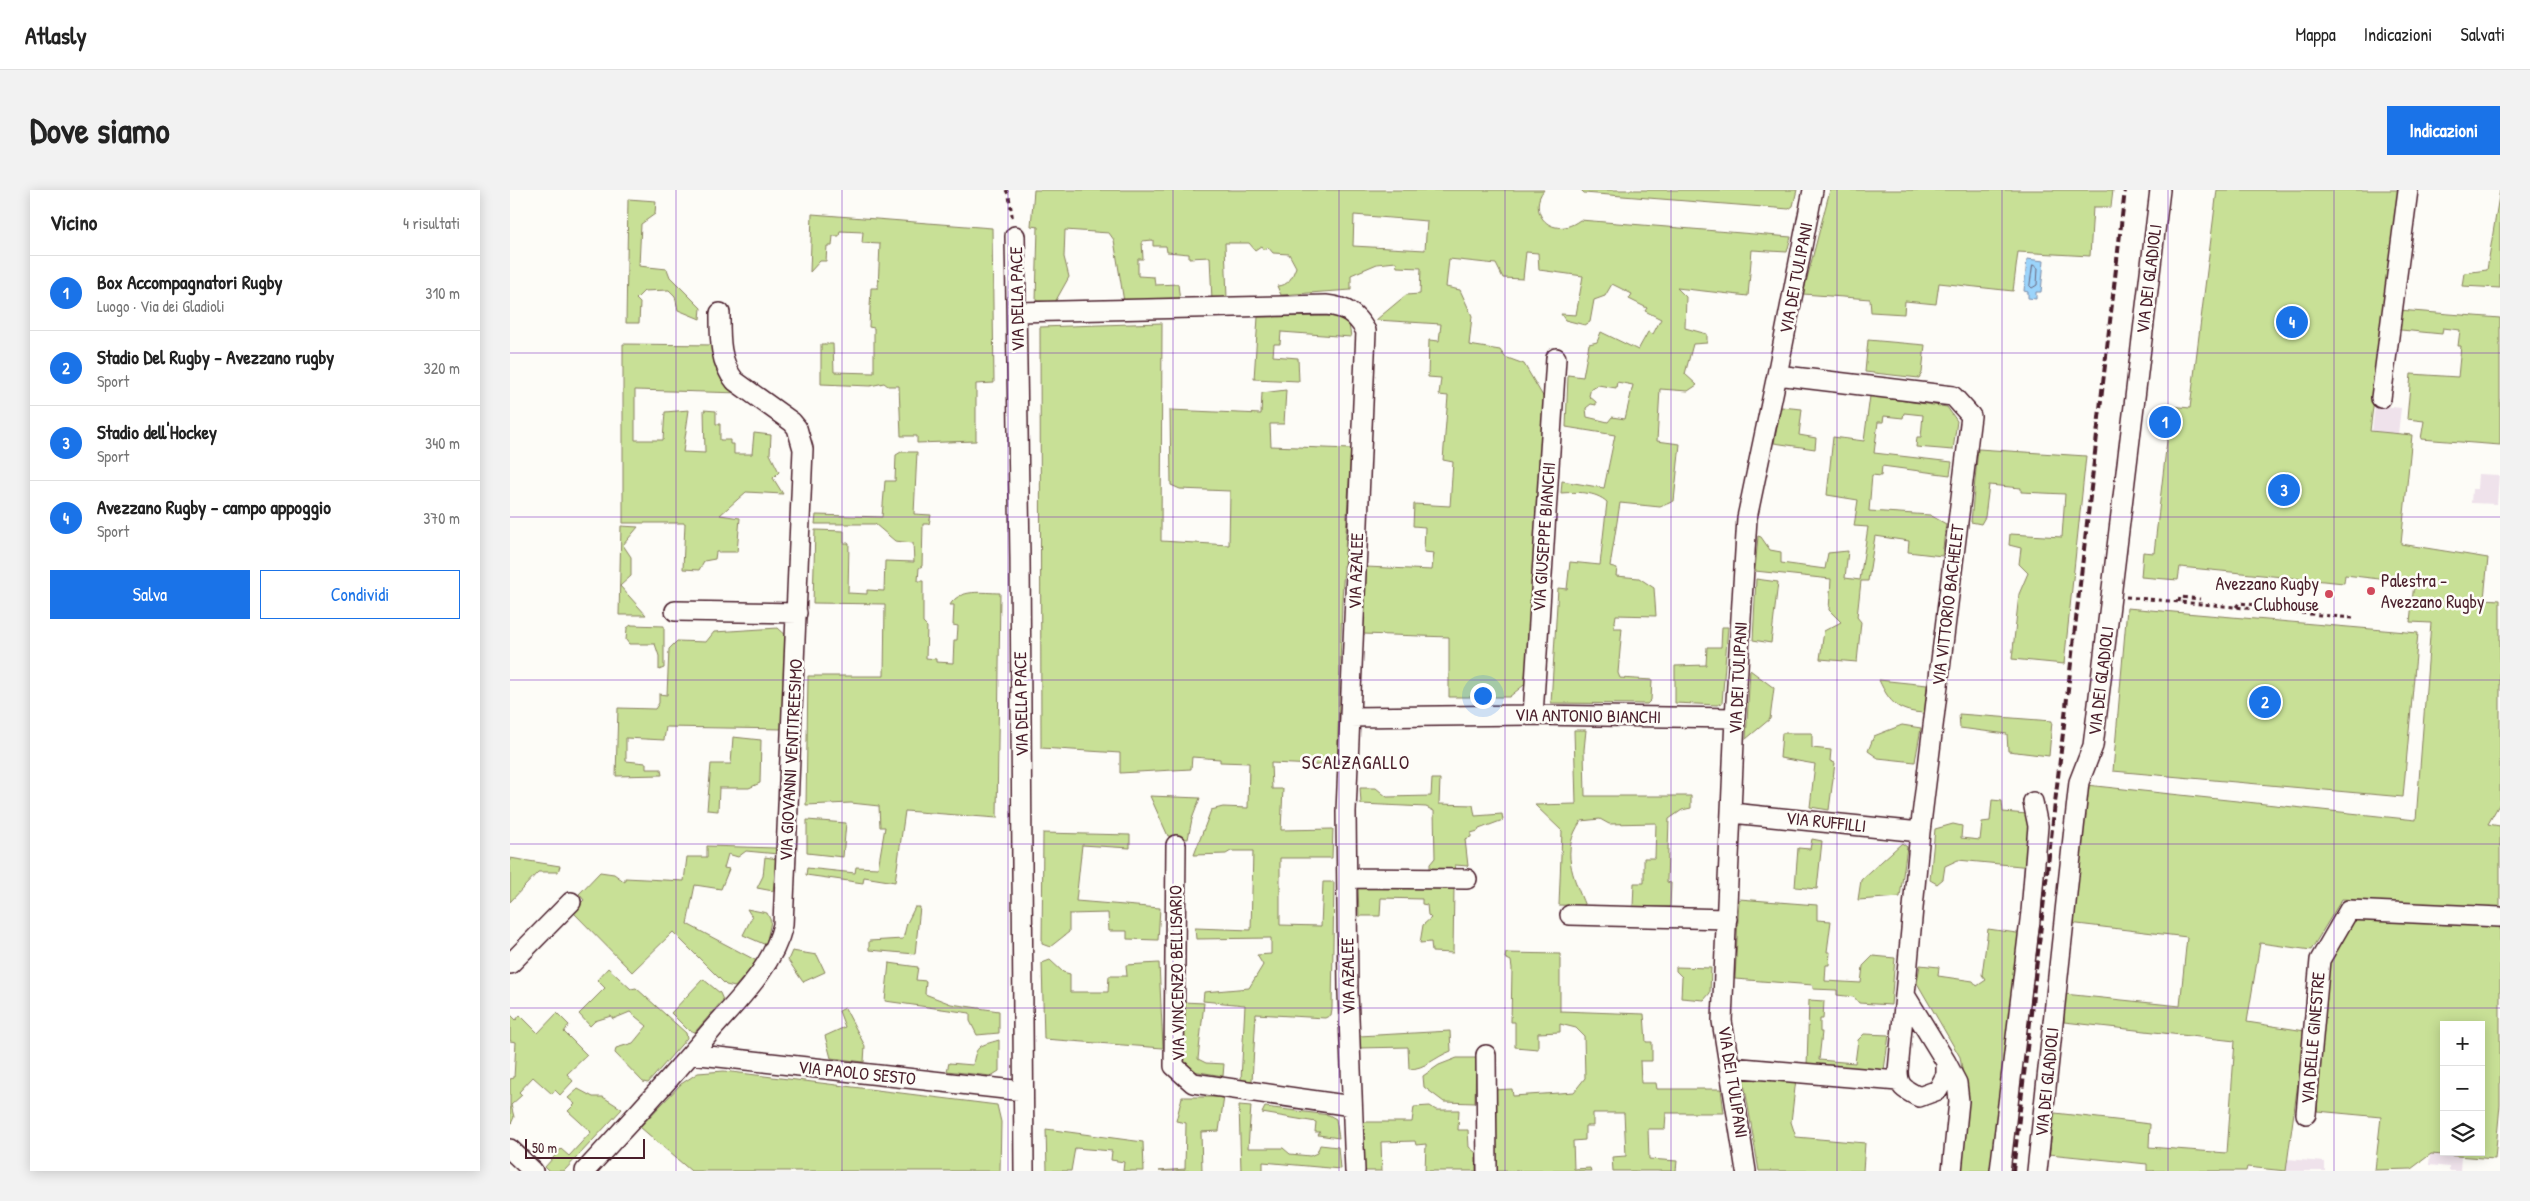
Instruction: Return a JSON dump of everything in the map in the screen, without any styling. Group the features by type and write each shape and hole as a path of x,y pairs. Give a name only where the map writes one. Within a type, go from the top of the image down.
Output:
{"street":[{"name":"VIA DEI TULIPANI","path":"1746,1171 1722,1021 1735,718 1747,518 1778,375 1813,190"},
{"name":"VIA DEI GLADIOLI","path":"2037,1171 2079,782 2094,746 2160,190"},
{"path":"2381,398 2408,190"},
{"name":"VIA DELLA PACE","path":"1015,236 1018,312 1024,1171"},
{"name":"VIA AZALEE","path":"1018,312 1326,305 1343,307 1358,317 1366,331 1346,812 1348,992 1355,1171"},
{"name":"VIA GIOVANNI VENTITREESIMO","path":"585,1171 691,1054 766,965 778,944 783,926 803,464 801,438 792,422 741,386 728,373 724,363 720,313"},
{"name":"VIA GIUSEPPE BIANCHI","path":"1533,715 1556,358"},
{"name":"VIA VITTORIO BACHELET","path":"1778,375 1953,396 1970,416 1920,832 1898,1081"},
{"path":"675,611 797,613"},
{"name":"VIA ANTONIO BIANCHI","path":"1350,717 1533,715 1735,718"},
{"path":"2000,1171 2032,902 2038,826 2033,802"},
{"name":"VIA RUFFILLI","path":"1732,813 1920,832"},
{"name":"VIA VINCENZO BELLISARIO","path":"1176,845 1174,1066 1193,1083 1352,1106"},
{"path":"1347,878 1467,879"},
{"path":"510,964 571,902"},
{"name":"VIA DELLE GINESTRE","path":"2306,1114 2320,960 2349,910 2500,916"},
{"path":"1570,914 1727,919"},
{"path":"1905,995 1958,1083 1959,1101 1952,1171"},
{"name":"VIA PAOLO SESTO","path":"691,1054 1023,1091"},
{"path":"1486,1055 1487,1171"},
{"path":"1730,1067 1898,1081 1902,1088 1919,1097 1938,1090 1946,1075 1946,1062"},
{"path":"510,1149 533,1171"}],"path":[{"path":"1006,190 1009,196 1015,236"},
{"path":"2111,596 2353,618"},
{"path":"2179,602 2180,597 2200,599"},
{"path":"2235,608 2239,603 2257,605"}],"shaded area":[{"path":"2375,405 2401,408 2398,434 2372,431"},
{"path":"2478,474 2499,475 2497,504 2471,503 2472,489 2477,489"},
{"path":"2430,1154 2461,1156 2460,1171 2449,1171 2449,1167 2429,1165"},
{"path":"2287,1159 2325,1162 2325,1171 2286,1171"}],"green space":[{"path":"1034,190 1544,190 1539,198 1540,214 1544,221 1559,227 1569,226 1580,220 1791,237 1787,252 1752,250 1748,296 1677,288 1686,297 1685,328 1707,334 1707,343 1693,344 1685,374 1697,385 1688,391 1660,389 1657,441 1680,444 1674,501 1660,507 1620,503 1610,566 1617,568 1616,576 1639,578 1654,588 1656,616 1616,615 1614,628 1622,628 1618,673 1620,678 1652,680 1651,700 1647,704 1551,703 1558,588 1567,589 1570,562 1600,565 1607,502 1591,494 1561,493 1562,481 1604,488 1615,435 1566,427 1568,375 1583,377 1589,344 1597,342 1601,332 1638,350 1648,332 1653,334 1661,319 1645,311 1647,308 1629,299 1632,294 1612,284 1605,296 1594,300 1590,322 1585,325 1565,320 1561,314 1576,315 1583,276 1539,270 1538,253 1526,252 1523,279 1503,278 1496,264 1449,259 1446,287 1460,290 1472,316 1469,345 1500,350 1505,357 1524,364 1544,398 1529,681 1509,697 1449,697 1449,637 1363,634 1366,567 1432,570 1434,553 1424,552 1425,527 1413,526 1414,504 1450,506 1453,462 1443,460 1448,396 1439,395 1441,378 1428,377 1429,340 1439,341 1441,324 1376,320 1406,295 1420,294 1421,268 1397,267 1396,262 1377,264 1351,275 1351,290 1281,295 1277,286 1287,283 1296,267 1289,254 1273,253 1268,247 1264,250 1261,246 1255,250 1249,243 1225,243 1227,299 1212,301 1210,257 1189,258 1189,254 1167,252 1166,246 1153,246 1153,240 1142,241 1143,259 1138,259 1138,276 1154,277 1155,285 1178,284 1180,302 1124,302 1114,240 1109,233 1065,230 1064,257 1069,277 1055,302 1036,301 1038,227 1031,226","holes":["1354,215 1427,221 1425,250 1353,246","1617,382 1633,385 1625,419 1612,417 1608,422 1587,417 1586,408 1591,404 1596,405 1596,402 1589,396 1591,388 1598,385 1616,388"]},
{"path":"1581,190 1797,190 1793,206 1789,209 1584,193"},
{"path":"1830,190 2113,190 2111,207 2093,207 2090,256 2018,252 2013,291 1939,283 1936,304 1905,301 1904,314 1871,312 1870,299 1803,294"},
{"path":"2217,190 2400,190 2370,431 2412,435 2401,544 2488,558 2484,599 2500,600 2500,803 2488,824 2500,826 2500,910 2342,899 2311,950 2260,943 2247,1022 2305,1031 2286,1171 2247,1167 2246,1171 2147,1171 2147,1164 2049,1154 2055,1113 2150,1124 2149,1147 2227,1153 2235,1041 2064,1022 2064,994 2180,1006 2187,937 2069,923 2086,785 2416,820 2431,623 2410,622 2414,583 2345,575 2344,583 2180,567 2178,580 2141,577 2143,552 2154,553 2171,406 2190,408"},
{"path":"2500,190 2500,288 2462,286 2464,273 2487,270"},
{"path":"628,199 656,201 655,214 641,224 639,266 667,269 670,277 701,308 700,319 678,310 675,296 669,290 644,291 636,299 640,303 639,323 626,323"},
{"path":"812,214 992,228 994,383 976,384 976,441 917,443 917,436 901,436 899,386 888,386 884,383 870,386 821,384 821,344 833,344 834,372 874,373 874,328 869,327 871,288 878,288 880,244 862,243 863,232 840,231 839,236 833,236 832,246 827,246 826,261 820,261 810,272"},
{"path":"2399,310 2500,318 2500,445 2421,439 2424,421 2407,419 2411,374 2458,377 2461,346 2458,346 2460,330 2443,328 2442,334 2401,330 2398,327"},
{"path":"1337,316 1349,324 1351,337 1281,332 1280,344 1274,344 1273,356 1298,358 1299,381 1254,379 1258,317"},
{"path":"1162,323 1161,541 1229,545 1230,491 1180,489 1171,485 1170,410 1261,414 1262,393 1286,390 1284,424 1270,424 1271,446 1351,449 1342,600 1337,766 1271,763 1272,789 1283,789 1281,830 1333,829 1332,858 1280,858 1280,925 1321,926 1323,882 1334,882 1332,1009 1331,1015 1325,1018 1256,1014 1252,1081 1241,1080 1245,1005 1203,1001 1204,992 1249,988 1263,965 1257,955 1271,954 1271,938 1196,939 1195,928 1251,930 1253,851 1194,855 1211,810 1223,807 1248,808 1249,763 1220,762 1220,759 1192,757 1191,769 1120,773 1120,753 1041,748 1040,327"},
{"path":"1868,340 1925,345 1922,373 1919,378 1865,372"},
{"path":"623,344 716,345 741,393 635,390 635,440 663,440 665,412 689,410 683,452 705,453 704,410 716,411 716,424 720,424 720,440 730,440 730,444 734,444 734,454 752,454 754,433 771,435 770,454 779,472 773,478 783,494 746,492 720,515 740,518 737,552 716,552 715,559 704,561 699,570 683,569 685,523 623,523"},
{"path":"1870,396 1947,407 1957,421 1953,450 1916,447 1917,437 1921,437 1923,415 1904,413 1903,418 1884,416 1883,422 1878,422 1874,453 1952,462 1950,475 1882,466 1881,476 1872,475 1869,511 1930,515 1946,524 1942,556 1908,552 1909,541 1875,536 1868,581 1861,581 1857,617 1861,622 1857,662 1820,659 1824,631 1841,622 1829,610 1831,579 1755,571 1758,536 1761,537 1770,550 1781,552 1781,563 1825,569 1828,553 1848,551 1845,578 1860,580 1868,527 1854,526 1858,500 1827,495 1833,437 1864,441"},
{"path":"1781,407 1802,409 1799,435 1816,438 1815,449 1774,443"},
{"path":"1978,449 2086,456 2064,664 2012,659 2019,594 2028,573 2019,564 2021,548 2009,545 2010,534 2062,537 2065,494 2021,492 2021,488 1989,485 1985,517 1981,524 1971,522"},
{"path":"901,452 917,452 914,514 931,515 929,524 923,524 922,566 919,568 918,581 923,581 923,623 927,627 926,658 936,659 936,662 953,663 954,640 957,640 958,626 953,625 954,605 950,605 954,600 960,596 972,593 1000,593 997,818 905,811 895,882 864,877 863,883 806,875 807,868 855,873 856,867 878,868 885,827 880,827 879,806 851,803 806,805 808,676 884,676 885,604 813,603 815,530 844,531 844,543 849,543 848,593 867,594 867,590 884,591 885,561 914,562 913,543 895,541 875,524 815,524 816,515 882,517 885,481 895,481 896,455"},
{"path":"621,526 638,527 623,545 631,557 631,576 620,586 646,615 619,615"},
{"path":"1756,579 1778,582 1771,643 1753,640"},
{"path":"2127,608 2418,633 2403,797 2113,771"},
{"path":"631,625 664,626 664,668 659,670 659,656 655,644 629,644 626,640 627,628"},
{"path":"1722,627 1728,627 1722,703 1717,705 1675,703 1675,666 1706,665 1707,647 1721,647"},
{"path":"778,628 789,638 784,729 666,727 664,740 626,738 626,761 646,763 646,769 661,769 662,775 616,776 618,708 655,709 659,703 659,694 667,695 669,649 677,641 706,642 714,632"},
{"path":"1750,670 1774,688 1770,719 1746,739"},
{"path":"1879,680 1927,685 1925,713 1908,711 1896,705 1887,695"},
{"path":"1959,714 2052,721 2049,756 2008,751 2007,734 1960,728"},
{"path":"1902,725 1921,728 1915,762 1878,758 1868,751 1874,736"},
{"path":"1574,730 1586,730 1584,750 1585,796 1691,796 1691,808 1682,810 1669,819 1667,882 1671,883 1670,907 1633,907 1634,883 1644,883 1644,858 1655,858 1656,823 1609,824 1600,819 1581,821 1571,843 1570,853 1573,874 1585,906 1559,905 1562,831 1535,805 1576,804"},
{"path":"1782,733 1812,733 1812,748 1831,750 1830,761 1835,763 1829,810 1810,807 1815,764 1780,758"},
{"path":"733,737 761,740 760,783 749,788 719,788 718,811 707,810 711,764 731,764"},
{"path":"1432,779 1440,779 1439,804 1473,805 1475,816 1502,814 1503,820 1471,833 1471,837 1465,839 1468,866 1455,865 1454,871 1430,873 1430,864 1435,858 1434,811 1426,807 1361,804 1360,788 1376,788 1387,797 1431,796"},
{"path":"1150,796 1200,798 1192,819 1188,839 1168,836"},
{"path":"1992,800 2002,801 2003,812 2027,814 2032,835 2031,867 1958,860 1945,866 1943,879 1937,884 1930,880 1935,829 1953,824 1962,826 1961,838 1980,840 1982,822 1990,821"},
{"path":"807,820 846,823 843,857 807,853"},
{"path":"1043,833 1130,835 1130,848 1082,845 1076,901 1160,908 1158,940 1127,939 1127,931 1109,931 1108,913 1069,914 1069,932 1050,947 1042,944"},
{"path":"1812,839 1822,841 1817,889 1795,887 1798,848 1810,849"},
{"path":"1902,843 1907,847 1900,897 1858,900 1861,880"},
{"path":"707,846 776,848 778,854 746,851 738,857 728,854 724,868 729,869 721,889 695,885 687,924 757,961 735,987 726,985 673,932 632,972 572,911 584,900 579,894 600,872 614,874 625,882 625,878 684,881 687,857 707,857"},
{"path":"765,857 777,859 773,891 757,888 763,876"},
{"path":"510,858 560,866 558,872 538,872 510,902"},
{"path":"1358,886 1454,887 1453,953 1432,952 1431,942 1420,943 1423,925 1431,918 1428,915 1427,905 1422,904 1422,899 1381,898 1380,916 1359,916"},
{"path":"1739,899 1817,905 1817,920 1831,921 1827,952 1830,952 1829,965 1826,965 1825,981 1861,983 1863,966 1873,956 1895,958 1891,1005 1859,1003 1854,997 1837,995 1837,990 1813,989 1813,985 1735,979"},
{"path":"915,907 920,907 915,954 869,950 869,941 903,939 907,923"},
{"path":"747,909 767,913 771,921 766,945 743,935 752,917"},
{"path":"2354,918 2500,921 2500,1105 2495,1159 2457,1156 2485,1156 2485,1021 2440,1021 2440,1155 2431,1154 2411,1169 2375,1170 2381,1117 2317,1111 2328,954"},
{"path":"1988,929 2024,934 1994,1171 1959,1171 1968,1105 1960,1057 1917,983 1920,965 1939,967 1938,976 1973,981 1977,986 1986,980 1982,975"},
{"path":"792,951 817,955 825,972 803,982 788,960"},
{"path":"1506,953 1560,954 1560,1011 1644,1014 1646,1042 1652,1042 1652,1061 1640,1061 1641,1083 1656,1083 1657,1089 1721,1089 1724,1113 1666,1113 1665,1129 1648,1129 1649,1159 1677,1161 1676,1171 1613,1171 1612,1157 1626,1156 1624,1113 1593,1113 1593,1126 1585,1126 1585,1140 1573,1141 1574,1169 1590,1168 1591,1171 1494,1171 1492,1090 1512,1089 1513,1096 1574,1092 1585,1078 1584,1036 1576,1028 1560,1024 1560,1032 1538,1033 1538,1049 1515,1047 1515,1022 1511,1022 1512,968 1511,961 1505,958"},
{"path":"1050,960 1063,972 1070,974 1070,992 1108,992 1109,976 1127,976 1126,965 1159,963 1163,1048 1044,1039 1042,963"},
{"path":"889,963 918,967 916,980 926,981 925,994 951,1004 999,1011 999,1033 977,1035 970,1021 970,1013 885,1001"},
{"path":"1676,967 1711,968 1710,993 1704,1000 1681,998 1682,977 1676,971"},
{"path":"608,968 631,989 636,988 686,1033 687,1038 648,1083 643,1082 615,1053 616,1048 633,1043 647,1026 630,1012 613,1019 611,1016 595,1021 590,1026 579,1014 605,988 597,980"},
{"path":"703,979 720,993 723,1000 695,1032 688,1030 671,1013"},
{"path":"1809,1000 1824,1001 1823,1019 1820,1019 1820,1032 1822,1032 1819,1060 1855,1063 1858,1040 1864,1034 1889,1035 1884,1070 1807,1066"},
{"path":"1183,1002 1204,1003 1198,1059 1206,1063 1224,1064 1223,1076 1187,1070 1185,1063"},
{"path":"845,1008 865,1046 864,1062 831,1058 825,1036 845,1027 839,1011"},
{"path":"557,1013 569,1025 564,1032 587,1055 567,1074 573,1081 560,1095 555,1090 552,1094 533,1077 519,1092 522,1095 511,1105 514,1117 510,1126 510,1079 514,1078 516,1042 510,1041 510,1014 516,1020 520,1015 538,1033"},
{"path":"1450,1031 1451,1051 1425,1065 1415,1068 1409,1069 1408,1047 1359,1048 1359,1036"},
{"path":"999,1040 999,1071 991,1076 947,1071 949,1063 973,1065 976,1053 980,1047"},
{"path":"1457,1058 1476,1058 1475,1103 1444,1102 1424,1087 1423,1076 1439,1065"},
{"path":"724,1071 997,1105 1001,1122 1000,1171 691,1171 640,1127 681,1084 698,1073"},
{"path":"1743,1077 1796,1079 1791,1122 1796,1137 1865,1143 1863,1171 1759,1171"},
{"path":"578,1089 593,1097 603,1097 622,1109 564,1171 549,1171 545,1167 561,1149 569,1156 591,1132 568,1111 575,1104 568,1098"},
{"path":"1182,1097 1224,1097 1219,1131 1201,1132 1202,1171 1159,1171 1185,1169 1186,1123 1176,1121"},
{"path":"1239,1105 1251,1106 1248,1148 1283,1148 1290,1154 1310,1156 1317,1153 1320,1145 1338,1147 1340,1169 1263,1162 1263,1171 1241,1171"},
{"path":"1430,1106 1436,1110 1459,1110 1458,1130 1468,1130 1469,1147 1476,1153 1476,1171 1425,1171 1426,1144 1416,1145 1415,1141 1381,1142 1382,1171 1362,1171 1361,1122 1412,1122 1414,1107"},
{"path":"1265,1107 1329,1115 1336,1119 1339,1138 1318,1135 1320,1132 1315,1132 1316,1122 1262,1113"},
{"path":"1046,1129 1143,1142 1144,1171 1123,1171 1124,1162 1111,1160 1112,1151 1075,1148 1071,1171 1047,1171"}],"water":[{"path":"2027,259 2044,261 2041,292 2036,292 2036,299 2028,298 2028,292 2024,291"}],"railway":[{"path":"2013,1171 2125,190"}],"place":[{"name":"Avezzano Rugby - campo appoggio","path":"2292,322"},
{"name":"Box Accompagnatori Rugby","path":"2165,422"},
{"name":"Stadio dell'Hockey","path":"2284,490"},
{"name":"Palestra - Avezzano Rugby","path":"2371,591"},
{"name":"Avezzano Rugby Clubhouse","path":"2329,594"},
{"name":"Stadio Del Rugby - Avezzano rugby","path":"2265,702"}],"district":[{"name":"SCALZAGALLO","path":"1356,762"}]}
